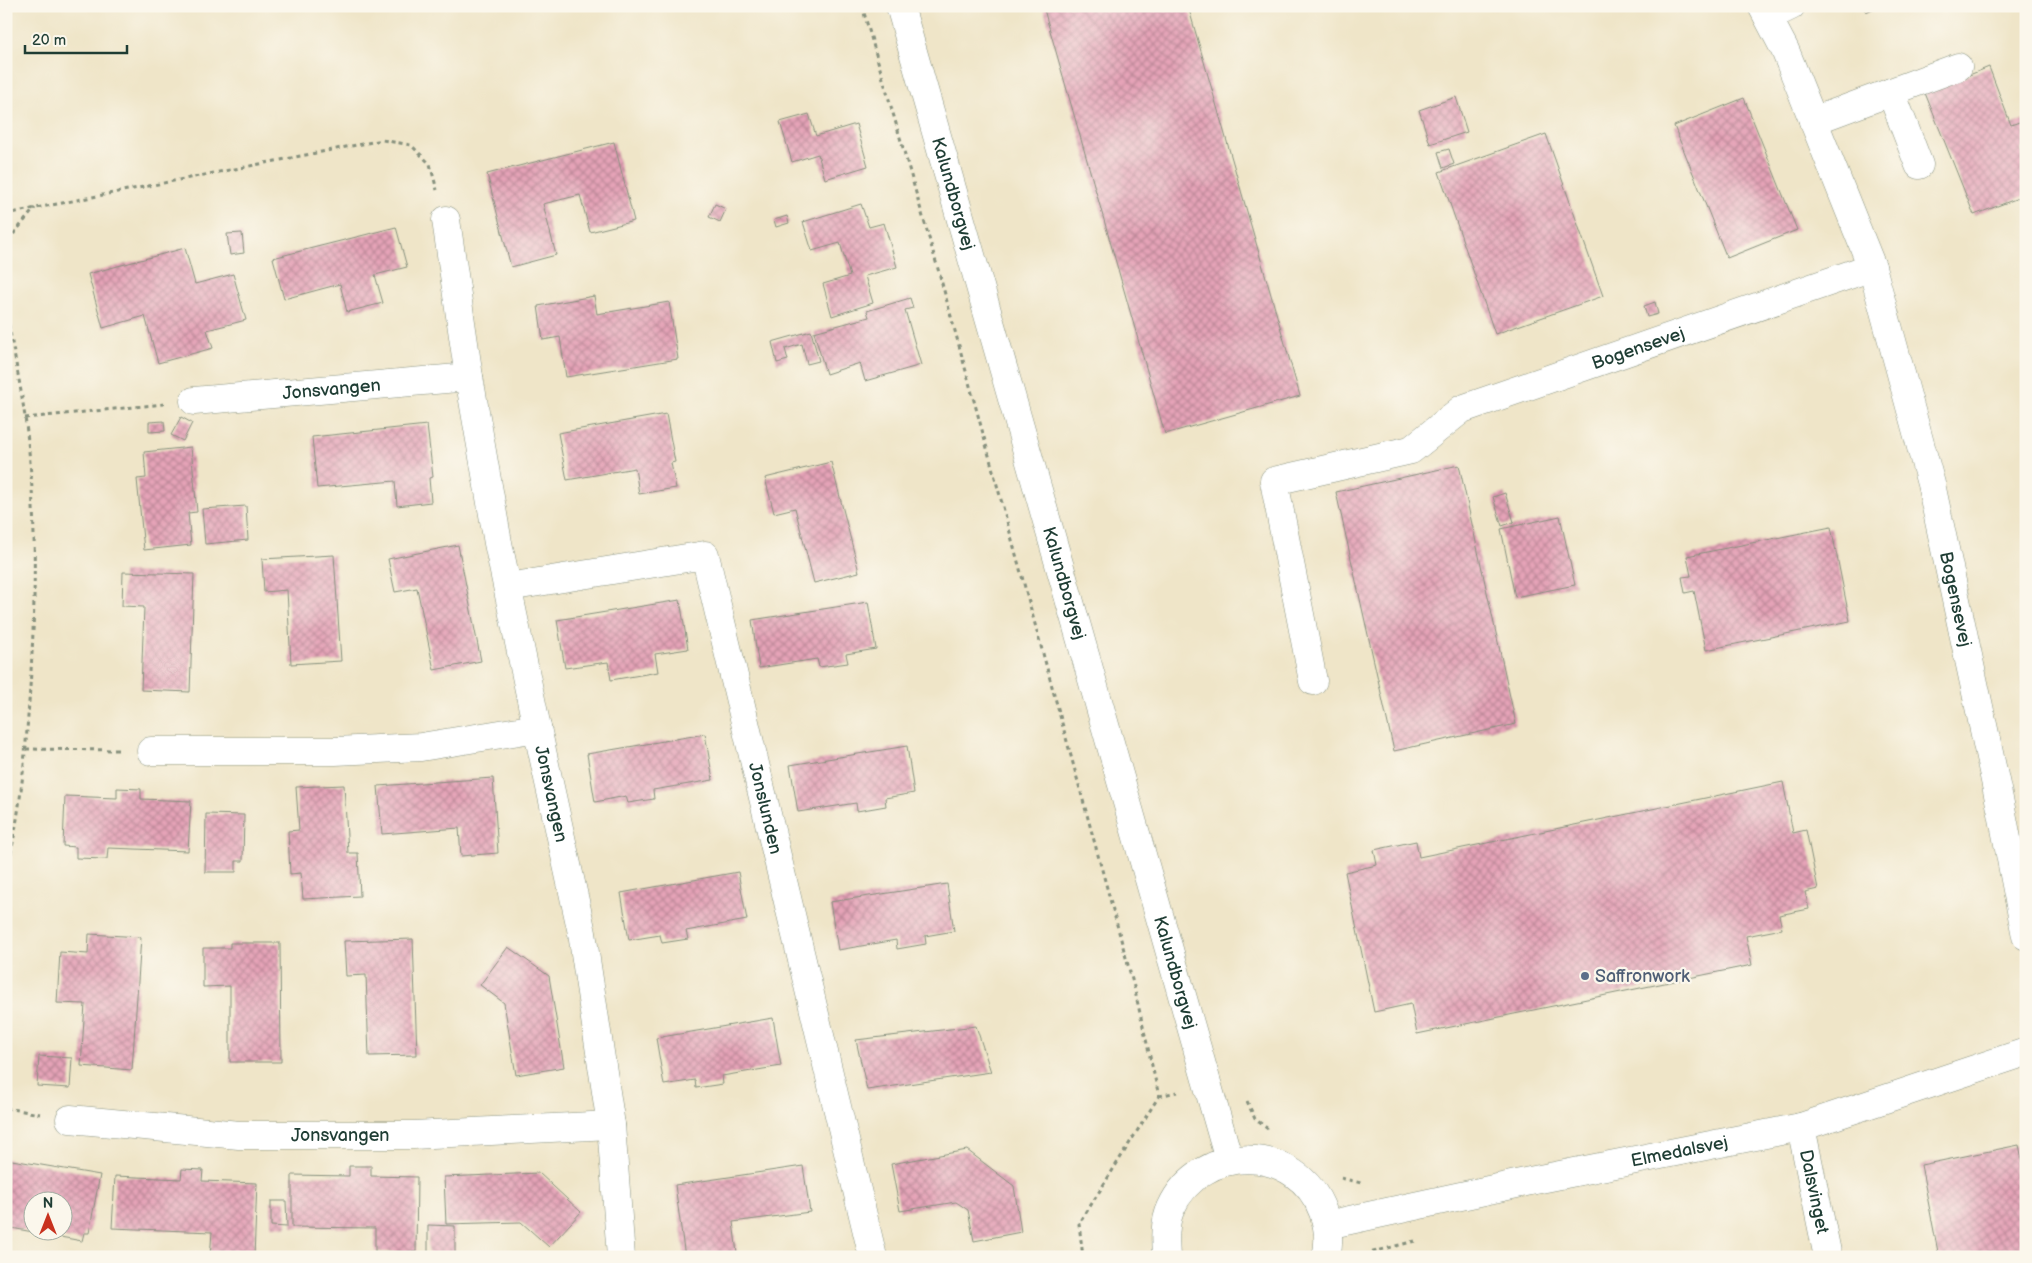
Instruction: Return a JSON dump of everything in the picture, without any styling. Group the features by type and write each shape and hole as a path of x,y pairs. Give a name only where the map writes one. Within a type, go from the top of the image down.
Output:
{"street":[{"name":"Kalundborgvej","path":"900,6 1229,1160"},
{"name":"Bogensevej","path":"1774,10 1785,50 1872,267 1931,484 2002,813 2026,936"},
{"path":"1813,121 1958,67"},
{"path":"1891,92 1919,165"},
{"name":"Jonsvangen","path":"446,220 469,377 508,587 536,728 582,933 611,1125 621,1257"},
{"name":"Bogensevej","path":"1313,681 1274,481 1411,450 1462,409 1872,267"},
{"name":"Jonsvangen","path":"194,401 469,377"},
{"name":"Jonslunden","path":"508,587 706,555 872,1257"},
{"name":"Jonsvangen","path":"151,751 335,751 421,747 536,728"},
{"name":"Elmedalsvej","path":"1327,1225 1535,1180 1801,1127 2026,1052"},
{"name":"Jonsvangen","path":"70,1119 239,1135 413,1135 611,1125"},
{"name":"Dalsvinget","path":"1801,1127 1828,1257"},
{"path":"1166,1257 1164,1234 1170,1209 1184,1186 1204,1170 1229,1160 1255,1159 1280,1166 1302,1180 1318,1201 1327,1225 1328,1249 1326,1257"}],"path":[{"path":"862,6 943,285 1134,987 1159,1096 1079,1224 1083,1257"},
{"path":"6,214 382,140 411,145 430,164 446,220"},
{"path":"6,248 11,237 35,208"},
{"path":"6,309 25,418 35,537 33,645 26,748 12,852 6,875"},
{"path":"25,418 194,401"},
{"path":"26,748 151,751"}],"building":[{"path":"1043,6 1188,6 1300,396 1165,434"},
{"path":"1863,6 1879,6 1866,12"},
{"path":"1989,67 2011,125 2025,120 2026,123 2026,147 2021,149 2026,160 2026,195 1974,215 1925,93"},
{"path":"1456,97 1467,132 1430,144 1419,110"},
{"path":"1744,98 1797,230 1727,258 1674,126"},
{"path":"809,114 816,136 856,124 868,166 825,179 818,154 792,162 780,122"},
{"path":"1546,134 1603,296 1495,334 1439,172"},
{"path":"614,142 634,221 590,232 580,195 543,204 556,255 511,267 487,174"},
{"path":"1449,149 1454,164 1443,168 1438,152"},
{"path":"715,204 726,209 720,222 709,217"},
{"path":"861,204 869,227 884,223 897,267 865,276 873,303 832,316 823,284 850,276 840,243 812,251 803,222"},
{"path":"787,216 789,223 776,227 774,220"},
{"path":"396,227 407,267 375,275 383,303 347,312 340,284 284,299 273,258"},
{"path":"242,233 244,253 230,255 227,234"},
{"path":"185,248 195,284 233,274 246,320 207,330 213,348 158,363 145,316 103,328 88,274"},
{"path":"594,296 597,314 669,302 678,359 566,377 560,337 543,340 538,306"},
{"path":"910,298 913,308 905,310 921,365 865,381 860,363 826,374 814,332 869,317 867,311"},
{"path":"1655,302 1658,314 1647,317 1644,306"},
{"path":"811,331 819,361 807,364 802,344 785,349 788,360 777,363 772,342"},
{"path":"666,414 675,462 671,463 676,488 639,494 635,468 567,480 558,433"},
{"path":"181,417 192,423 183,441 171,435"},
{"path":"164,421 165,431 149,432 149,422"},
{"path":"427,425 433,477 429,478 431,502 397,506 395,481 317,488 312,437"},
{"path":"191,447 197,512 188,513 191,545 144,550 137,479 146,478 144,452"},
{"path":"831,462 859,572 814,583 795,508 774,513 765,478"},
{"path":"1459,465 1516,724 1394,751 1336,492"},
{"path":"1505,493 1514,522 1502,526 1493,497"},
{"path":"246,506 248,540 205,544 202,509"},
{"path":"1560,516 1575,585 1515,597 1501,529"},
{"path":"1831,527 1850,621 1706,650 1694,591 1685,593 1682,577 1691,576 1687,556"},
{"path":"458,545 481,661 434,670 417,588 395,592 388,559"},
{"path":"334,555 341,661 291,664 287,590 264,592 262,559"},
{"path":"123,572 194,574 190,692 141,690 144,607 122,606"},
{"path":"680,600 688,649 655,654 658,672 611,680 608,662 565,668 557,620"},
{"path":"868,602 876,649 846,654 848,663 819,667 817,659 759,668 752,620"},
{"path":"705,734 713,780 653,790 654,799 628,803 626,796 595,802 587,754"},
{"path":"907,746 914,793 885,798 886,806 857,811 856,803 798,812 790,765"},
{"path":"493,778 498,853 461,856 459,828 382,834 378,786"},
{"path":"1783,782 1793,833 1806,830 1818,889 1805,892 1809,909 1779,915 1782,929 1746,936 1752,965 1417,1034 1411,1004 1374,1012 1345,872 1377,865 1374,850 1416,841 1419,857"},
{"path":"344,785 348,853 358,853 360,896 303,899 301,873 290,874 288,831 299,830 296,787"},
{"path":"117,788 141,789 141,799 191,801 188,851 108,848 107,859 76,858 76,847 63,846 65,796 117,798"},
{"path":"206,814 244,815 243,861 236,861 236,872 205,872"},
{"path":"738,872 747,920 686,931 688,939 662,943 660,935 629,940 621,893"},
{"path":"947,884 954,931 925,936 926,944 897,949 896,940 838,950 830,902"},
{"path":"89,934 141,937 132,1070 81,1066 85,1004 57,1003 60,952 88,954"},
{"path":"413,939 417,1055 369,1056 366,975 346,976 344,941"},
{"path":"230,943 280,943 281,1062 230,1062 230,986 203,987 203,948 230,948"},
{"path":"508,947 549,976 564,1067 516,1075 504,1003 480,985"},
{"path":"773,1018 781,1066 722,1076 723,1084 696,1088 695,1080 664,1085 656,1038"},
{"path":"976,1026 991,1072 867,1090 856,1040"},
{"path":"39,1056 72,1058 70,1088 37,1086"},
{"path":"2019,1145 2026,1178 2026,1257 1939,1257 1921,1165"},
{"path":"967,1150 1014,1186 1021,1232 974,1241 968,1210 956,1202 900,1211 891,1164"},
{"path":"6,1159 100,1175 89,1233 84,1233 82,1241 72,1239 72,1190 22,1190 22,1230 6,1227"},
{"path":"349,1166 371,1166 371,1176 417,1177 416,1252 375,1252 375,1228 292,1227 292,1175 349,1176"},
{"path":"803,1166 810,1212 733,1222 737,1253 713,1257 685,1257 675,1185"},
{"path":"182,1169 203,1170 202,1181 257,1183 254,1257 210,1257 212,1232 112,1228 115,1176 181,1179"},
{"path":"539,1173 581,1212 549,1247 521,1222 446,1224 444,1177"},
{"path":"271,1201 286,1201 287,1227 271,1226"},
{"path":"428,1225 455,1226 455,1257 428,1257"}],"place":[{"name":"Saffronwork","path":"1585,976"}]}
